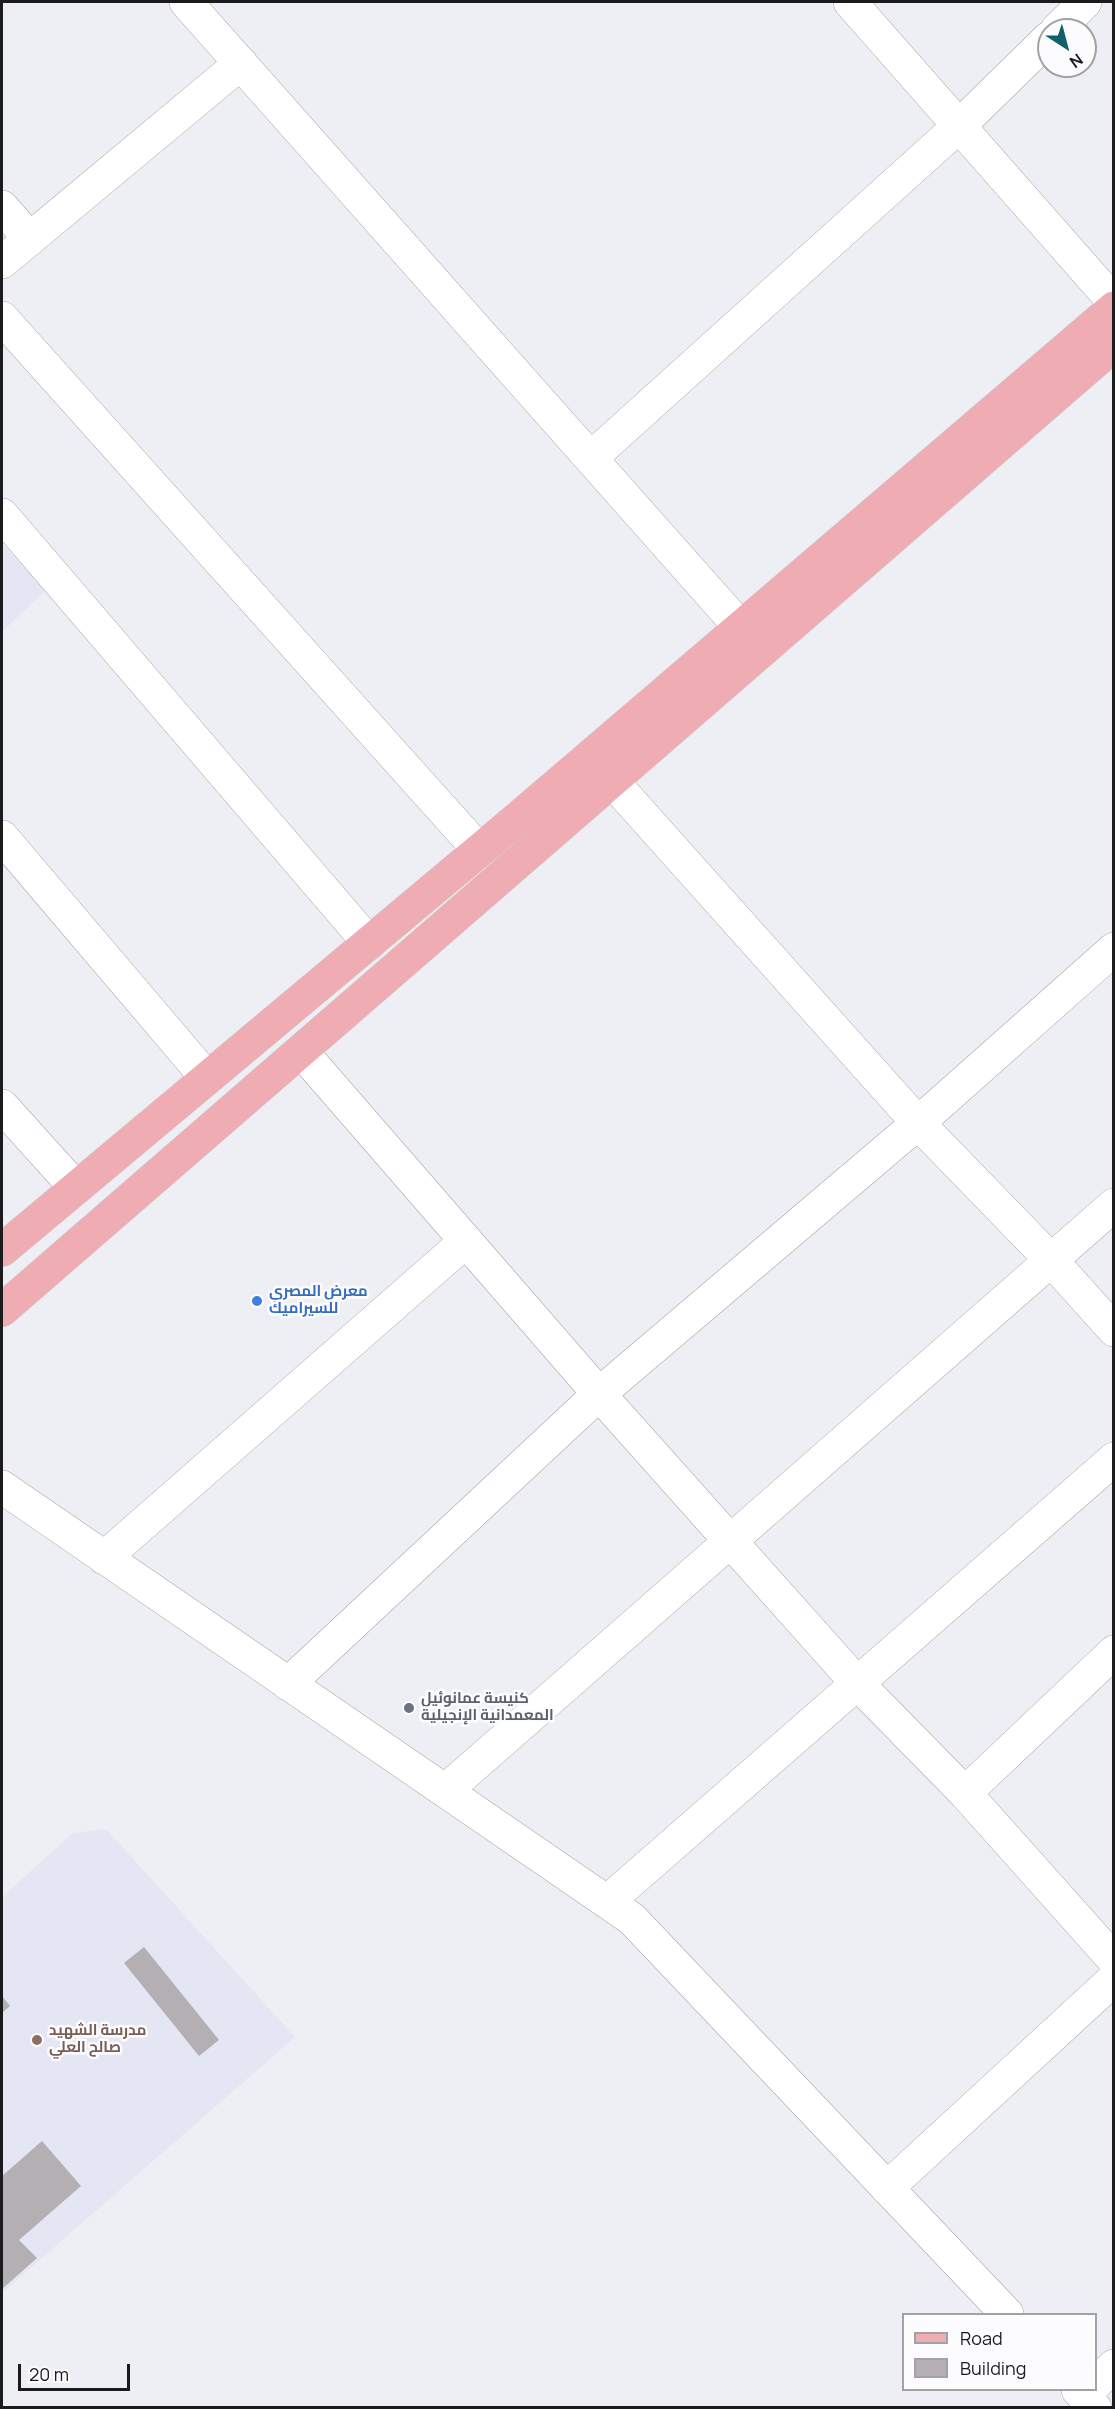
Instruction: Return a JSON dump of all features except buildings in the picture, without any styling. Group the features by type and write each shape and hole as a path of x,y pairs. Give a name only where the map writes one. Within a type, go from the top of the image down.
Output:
{"main road":[{"path":"2,1250 741,628 1113,308"},
{"path":"2,1310 1113,345"}],"street":[{"path":"186,2 592,457 741,628"},
{"path":"850,2 1113,302"},
{"path":"1069,18 1085,2"},
{"path":"592,457 959,126 1037,50"},
{"path":"2,262 241,63"},
{"path":"2,207 30,239"},
{"path":"2,318 479,850"},
{"path":"2,515 369,942"},
{"path":"612,781 918,1123 1051,1260 1113,1330"},
{"path":"2,837 207,1078"},
{"path":"288,1684 599,1394 918,1123 1113,949"},
{"path":"301,1051 599,1394 857,1683 964,1793 1113,1960"},
{"path":"2,1106 76,1188"},
{"path":"445,1791 1113,1205"},
{"path":"104,1557 466,1241"},
{"path":"607,1902 1113,1459"},
{"path":"2,1487 632,1919 1006,2313"},
{"path":"964,1793 1112,1656"},
{"path":"887,2188 1113,1979"},
{"path":"1097,2383 1113,2366"}],"shaded area":[{"path":"2,544 46,590 2,632"},
{"path":"106,1829 295,2037 2,2293 2,1897 73,1833"}],"place":[{"name":"معرض المصري للسيراميك","path":"257,1301"},
{"name":"كنيسة عمانوئيل المعمدانية الإنجيلية","path":"409,1708"},
{"name":"مدرسة الشهيد صالح العلي","path":"37,2040"}]}
